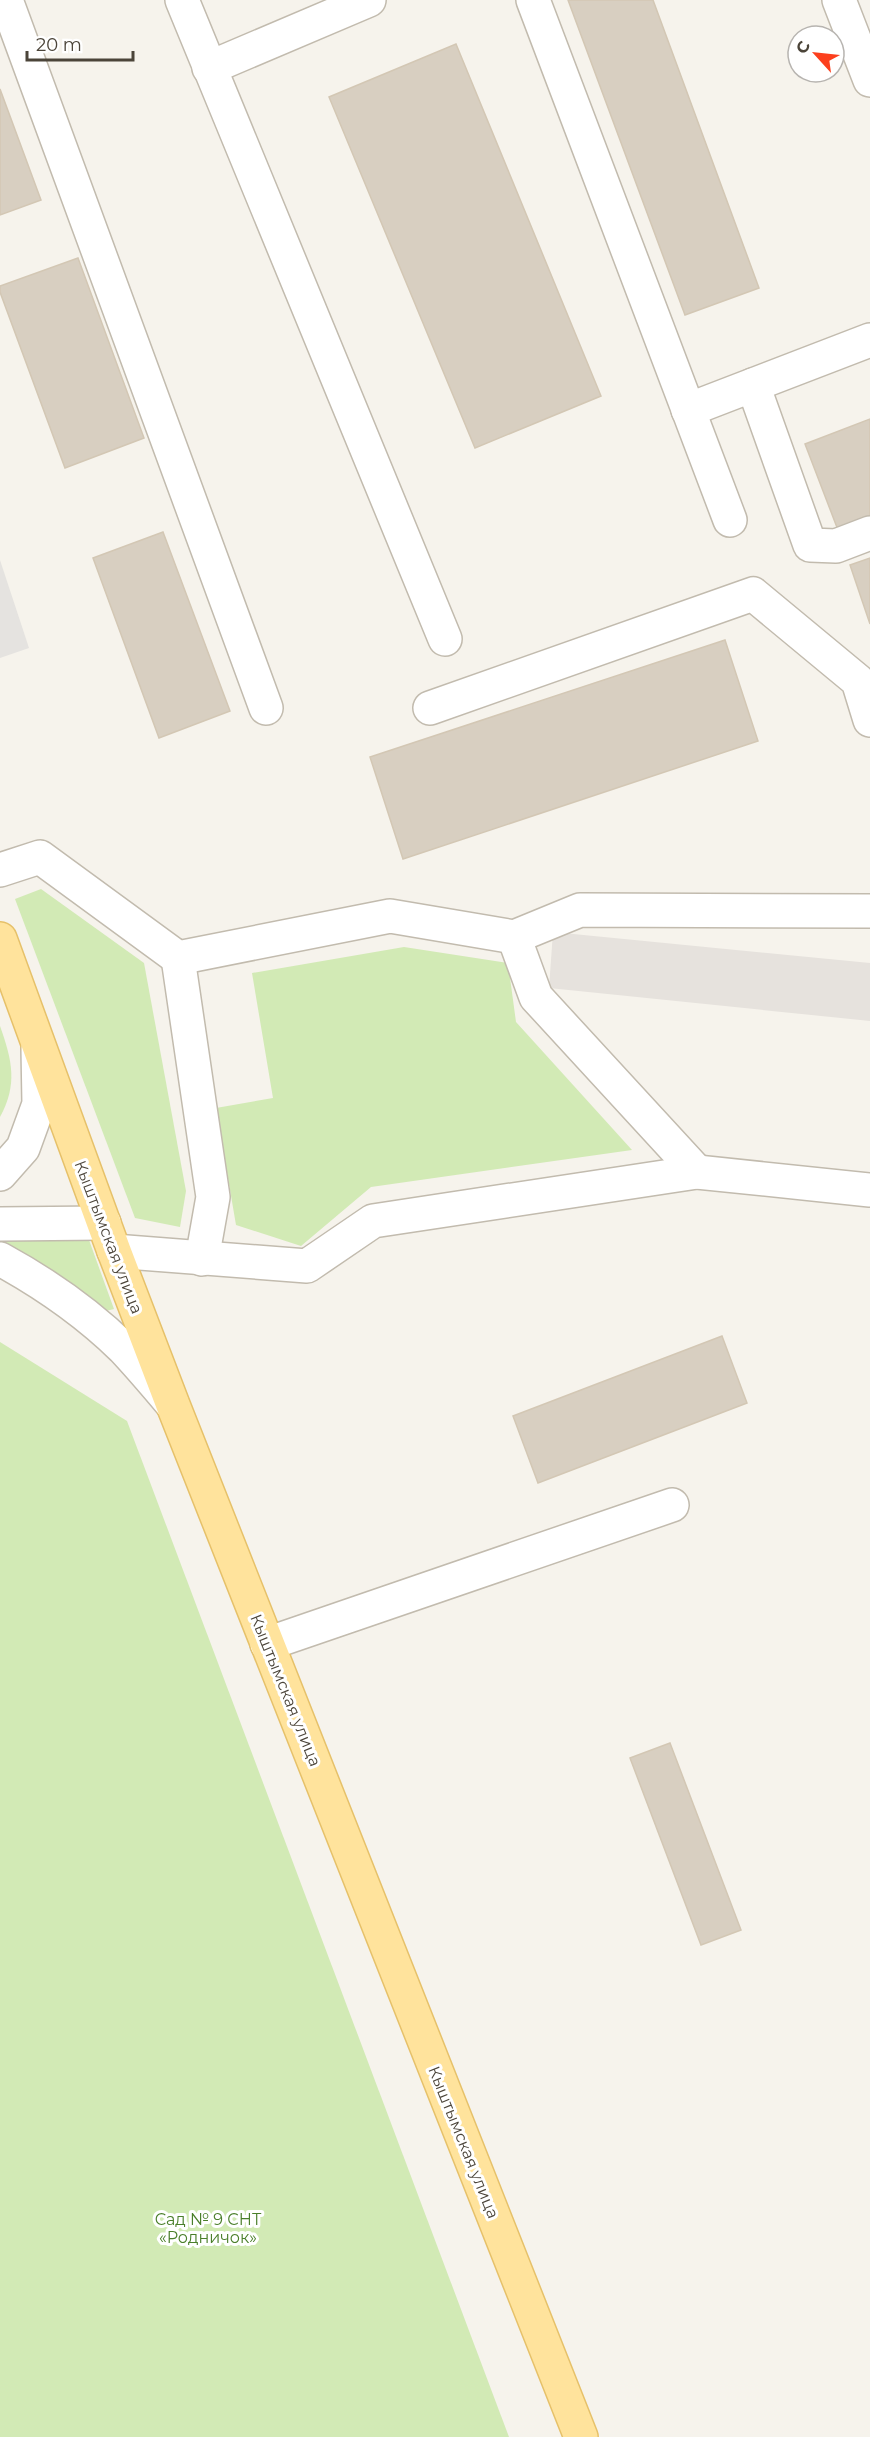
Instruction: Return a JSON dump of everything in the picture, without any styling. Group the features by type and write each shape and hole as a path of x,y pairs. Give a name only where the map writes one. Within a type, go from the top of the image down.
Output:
{"main road":[{"name":"Кыштымская улица","path":"0,939 173,1405 581,2437"}],"street":[{"path":"6,0 266,708"},
{"path":"182,0 445,639"},
{"path":"209,68 369,0"},
{"path":"533,0 730,520"},
{"path":"839,0 870,80"},
{"path":"688,410 870,340"},
{"path":"753,385 810,545 836,546 870,533"},
{"path":"430,708 753,594 858,681 870,720"},
{"path":"0,870 40,857 178,958 213,1197 202,1259"},
{"path":"178,958 390,916 514,938 580,910 870,911"},
{"path":"514,938 536,997 697,1172"},
{"path":"0,1174 22,1148 39,1104 38,1046"},
{"path":"0,1224 109,1237 202,1259 307,1266 373,1221 697,1172 870,1190"},
{"path":"0,1259 34,1277 78,1310 123,1348 173,1405"},
{"path":"267,1644 672,1505"}],"shaded area":[{"path":"0,560 29,648 0,658"},
{"path":"553,932 870,963 870,1021 549,988"}],"green space":[{"path":"41,889 144,963 186,1191 180,1227 135,1218 15,899"},
{"path":"404,947 508,963 516,1022 632,1150 371,1187 301,1246 236,1225 216,1108 273,1098 252,973"},
{"path":"0,1026 8,1050 11,1083 6,1105 0,1117"},
{"path":"2,1239 89,1240 114,1309 106,1311 58,1275 4,1247"},
{"name":"Сад № 9 СНТ «Родничок»","path":"0,1342 127,1421 509,2437 0,2437"}],"building":[{"path":"568,0 653,0 759,288 685,315"},
{"path":"456,44 601,396 475,448 329,97"},
{"path":"0,89 41,200 0,215"},
{"path":"78,258 144,438 65,468 0,292 0,286"},
{"path":"870,419 870,517 838,530 805,444"},
{"path":"163,532 230,711 159,738 93,558"},
{"path":"870,558 870,624 850,565"},
{"path":"725,640 758,741 403,859 370,757"},
{"path":"722,1336 747,1403 538,1483 513,1416"},
{"path":"670,1743 741,1930 701,1945 630,1758"}]}
